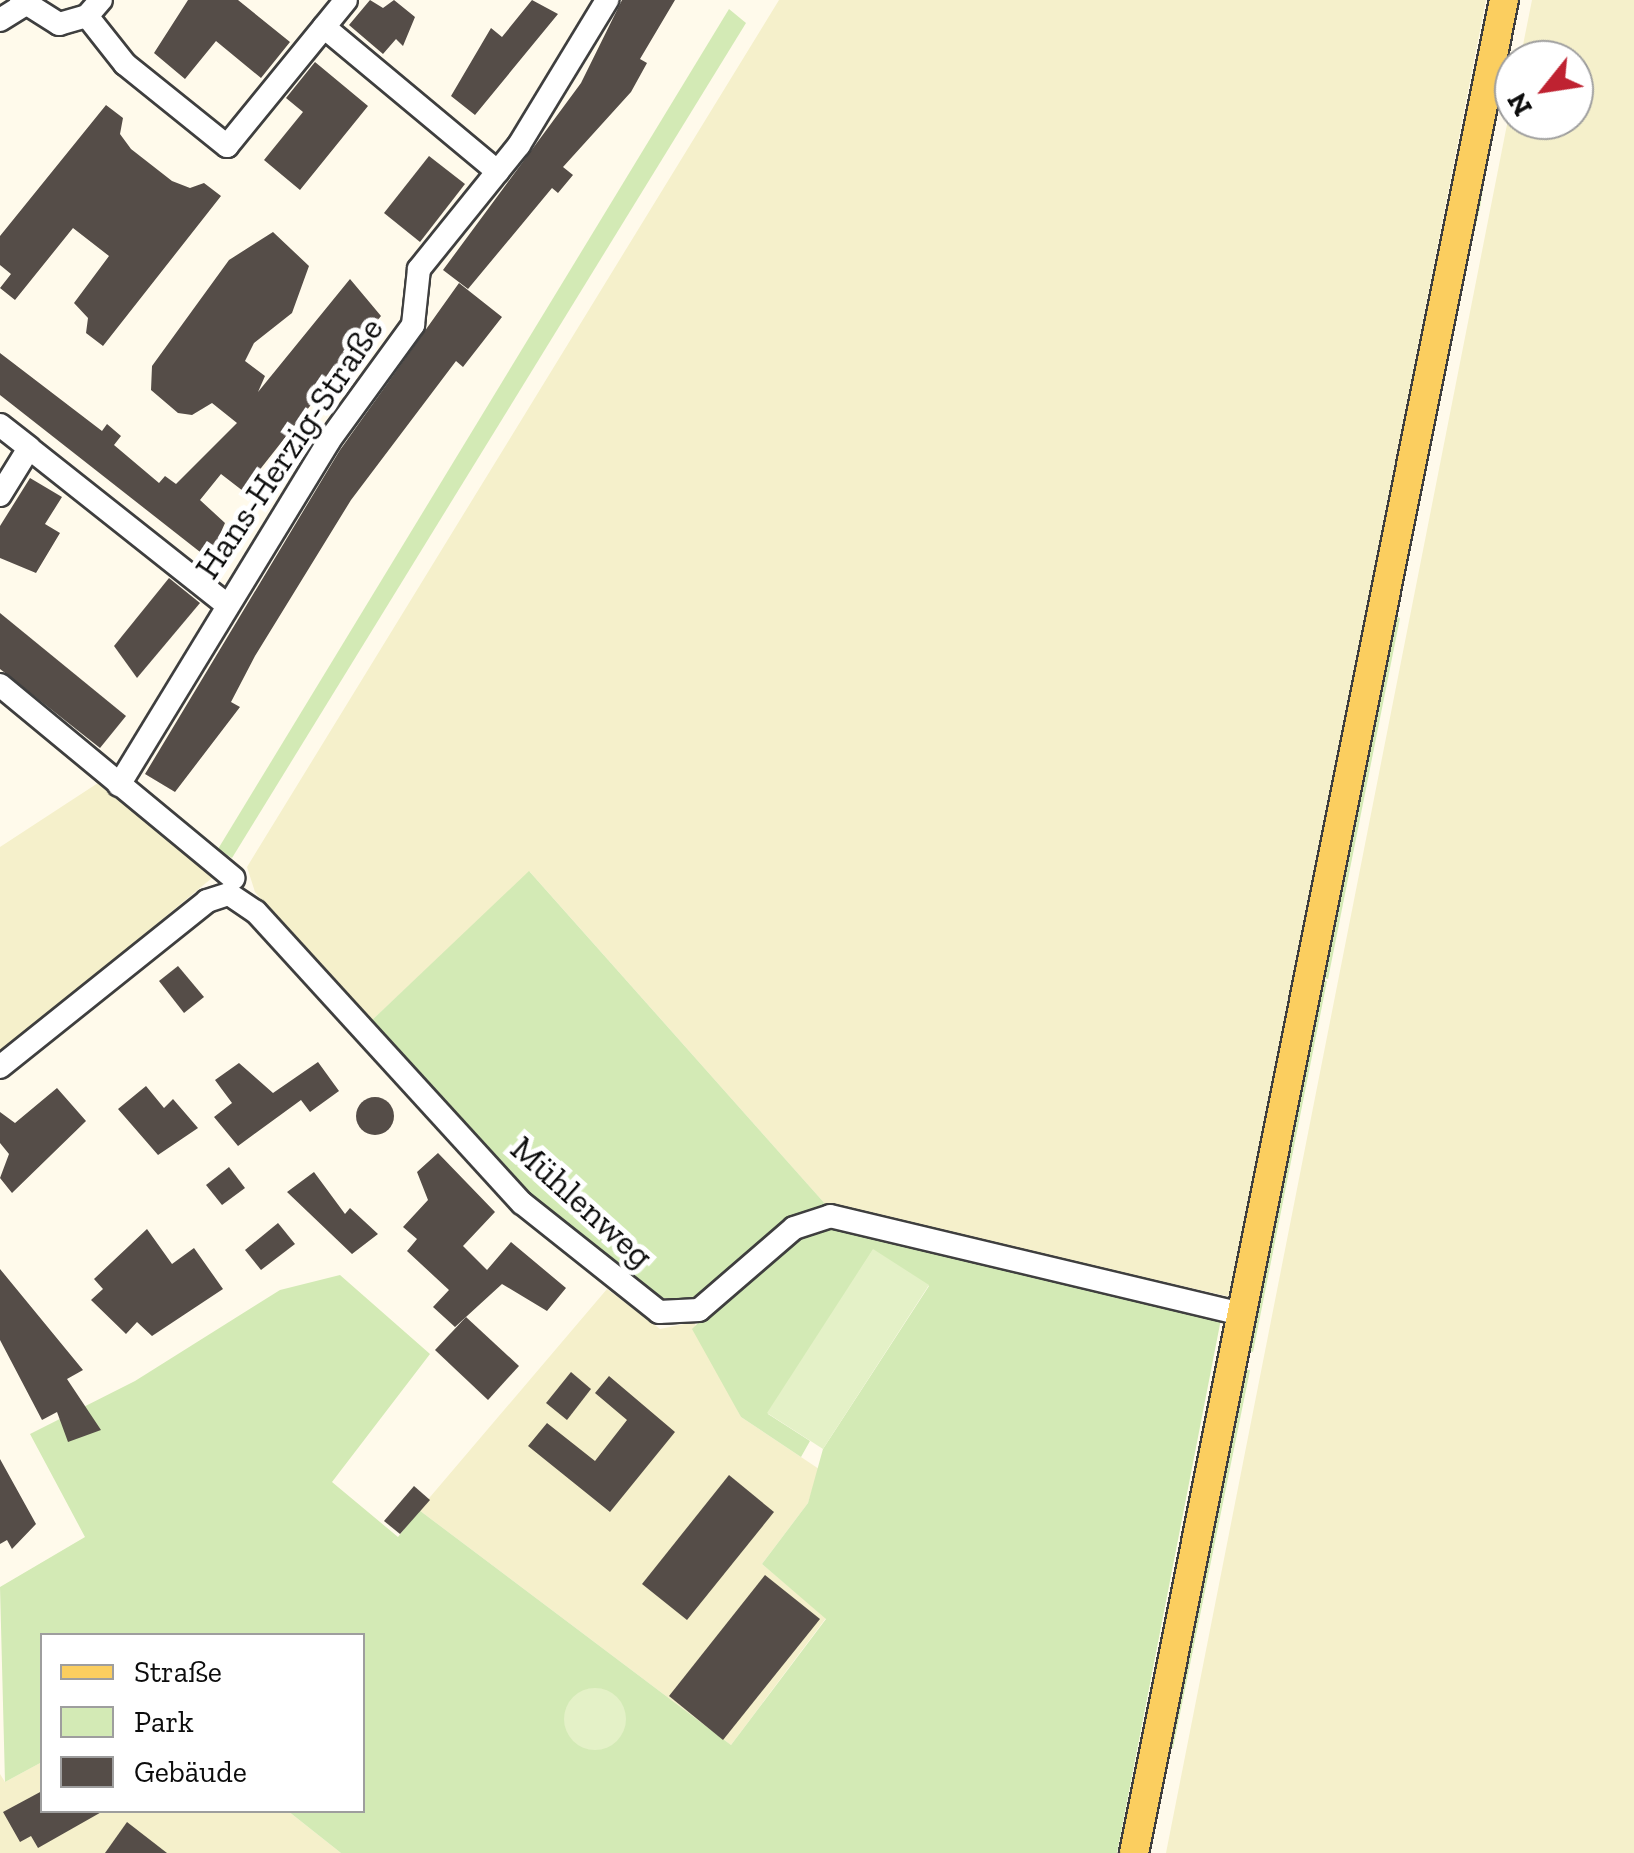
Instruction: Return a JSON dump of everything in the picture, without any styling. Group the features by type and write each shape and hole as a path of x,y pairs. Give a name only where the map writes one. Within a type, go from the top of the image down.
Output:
{"main road":[{"path":"1134,1853 1504,0"}],"street":[{"path":"0,20 23,3 59,24 94,8 126,64 227,146 346,0"},
{"name":"Hans-Herzig-Straße","path":"119,785 227,604 413,325 420,269 498,172 607,0"},
{"path":"324,27 498,172"},
{"path":"0,425 227,604"},
{"path":"0,495 28,448"},
{"path":"0,685 233,878"},
{"name":"Mühlenweg","path":"0,1067 207,901 229,894 256,912 522,1203 659,1312 699,1310 794,1228 830,1216 1242,1314"}],"shaded area":[{"path":"779,0 1486,0 1231,1297 827,1206 530,872 369,1023 255,892 247,867"},
{"path":"1532,0 1634,0 1634,1853 1166,1853 1504,140 1594,140 1594,40 1524,40"},
{"path":"101,781 218,873 0,1054 0,847"},
{"path":"607,1289 660,1329 694,1322 741,1417 819,1469 808,1503 762,1564 826,1618 731,1745 419,1510"},
{"path":"40,1763 40,1813 291,1813 341,1853 0,1853 0,1774 5,1782"}],"green space":[{"path":"729,9 746,23 232,858 218,849"},
{"path":"1494,109 1480,208 1448,340"},
{"path":"1395,616 1400,618 1328,979 1323,978"},
{"path":"529,871 827,1206 711,1290 683,1301 652,1296 525,1195 369,1023"},
{"path":"1322,980 1327,981 1253,1352 1248,1350"},
{"path":"822,1225 1221,1319 1117,1853 341,1853 291,1813 365,1813 365,1633 40,1633 40,1763 5,1782 0,1587 85,1537 30,1434 135,1381 280,1290 340,1275 430,1354 332,1482 398,1537 419,1510 731,1745 826,1619 762,1564 808,1503 823,1449 929,1286 873,1250 768,1414 810,1441 801,1457 741,1417 692,1329 784,1239"},
{"path":"873,1249 929,1285 823,1449 767,1413"},
{"path":"1243,1369 1250,1370 1173,1748 1167,1747"},
{"path":"595,1688 617,1697 626,1719 617,1741 595,1750 573,1741 564,1719 573,1697"}],"building":[{"path":"188,0 238,0 290,42 261,78 216,41 185,79 154,53"},
{"path":"370,0 383,8 394,0 415,17 403,46 396,39 383,54 349,25"},
{"path":"532,0 558,14 475,115 451,96 491,28 502,37"},
{"path":"622,0 675,0 640,59 647,63 631,92 563,167 573,175 558,193 552,188 468,289 443,270 581,83"},
{"path":"315,62 368,106 300,190 264,160 303,112 286,98"},
{"path":"106,105 123,118 120,134 131,149 172,181 190,188 204,183 221,196 103,346 86,333 88,318 74,303 109,256 73,228 15,300 0,288 11,274 0,265 0,236"},
{"path":"429,156 465,184 420,242 384,213"},
{"path":"273,232 309,266 292,313 254,343 245,361 265,376 258,392 350,279 381,316 243,491 221,474 200,500 225,523 209,559 0,395 0,353 102,431 107,424 121,436 114,445 159,483 165,476 176,484 237,423 212,403 192,415 178,413 151,390 152,366 229,260"},
{"path":"459,283 502,317 463,367 456,361 351,500 255,656 231,702 240,707 175,792 145,774 340,450"},
{"path":"30,478 62,497 45,524 60,533 36,573 0,558 0,526"},
{"path":"169,578 200,603 137,678 114,646"},
{"path":"0,613 126,716 100,748 0,669"},
{"path":"178,966 204,997 184,1013 159,981"},
{"path":"318,1062 339,1091 310,1112 301,1100 238,1146 214,1117 232,1103 215,1080 239,1063 273,1093"},
{"path":"146,1086 164,1108 173,1099 198,1128 158,1155 118,1109"},
{"path":"57,1088 86,1121 12,1193 0,1178 9,1154 0,1143 0,1112 15,1123"},
{"path":"375,1097 388,1103 394,1116 388,1129 375,1135 362,1129 356,1116 362,1103"},
{"path":"438,1153 495,1212 463,1246 487,1270 511,1242 566,1288 547,1311 502,1284 455,1327 433,1307 449,1290 407,1251 417,1239 403,1227 428,1200 417,1172"},
{"path":"229,1167 245,1188 222,1205 206,1185"},
{"path":"314,1172 345,1214 350,1208 378,1234 352,1254 287,1192"},
{"path":"278,1223 295,1244 261,1270 245,1250"},
{"path":"147,1229 172,1264 194,1248 223,1289 152,1336 137,1322 126,1334 91,1300 103,1289 94,1279"},
{"path":"0,1269 83,1370 67,1379 101,1430 68,1442 57,1412 42,1420 0,1340"},
{"path":"466,1317 519,1366 488,1400 435,1350"},
{"path":"571,1372 591,1389 567,1420 546,1403"},
{"path":"609,1376 675,1432 610,1512 528,1446 547,1423 595,1461 627,1420 595,1393"},
{"path":"0,1459 36,1524 12,1549 7,1540 0,1544"},
{"path":"729,1475 774,1512 687,1620 642,1584"},
{"path":"414,1486 430,1500 400,1534 384,1521"},
{"path":"765,1575 820,1619 723,1740 669,1696"},
{"path":"40,1792 40,1813 100,1813 38,1848 31,1836 20,1842 3,1812"},
{"path":"127,1822 167,1853 105,1853"}]}
